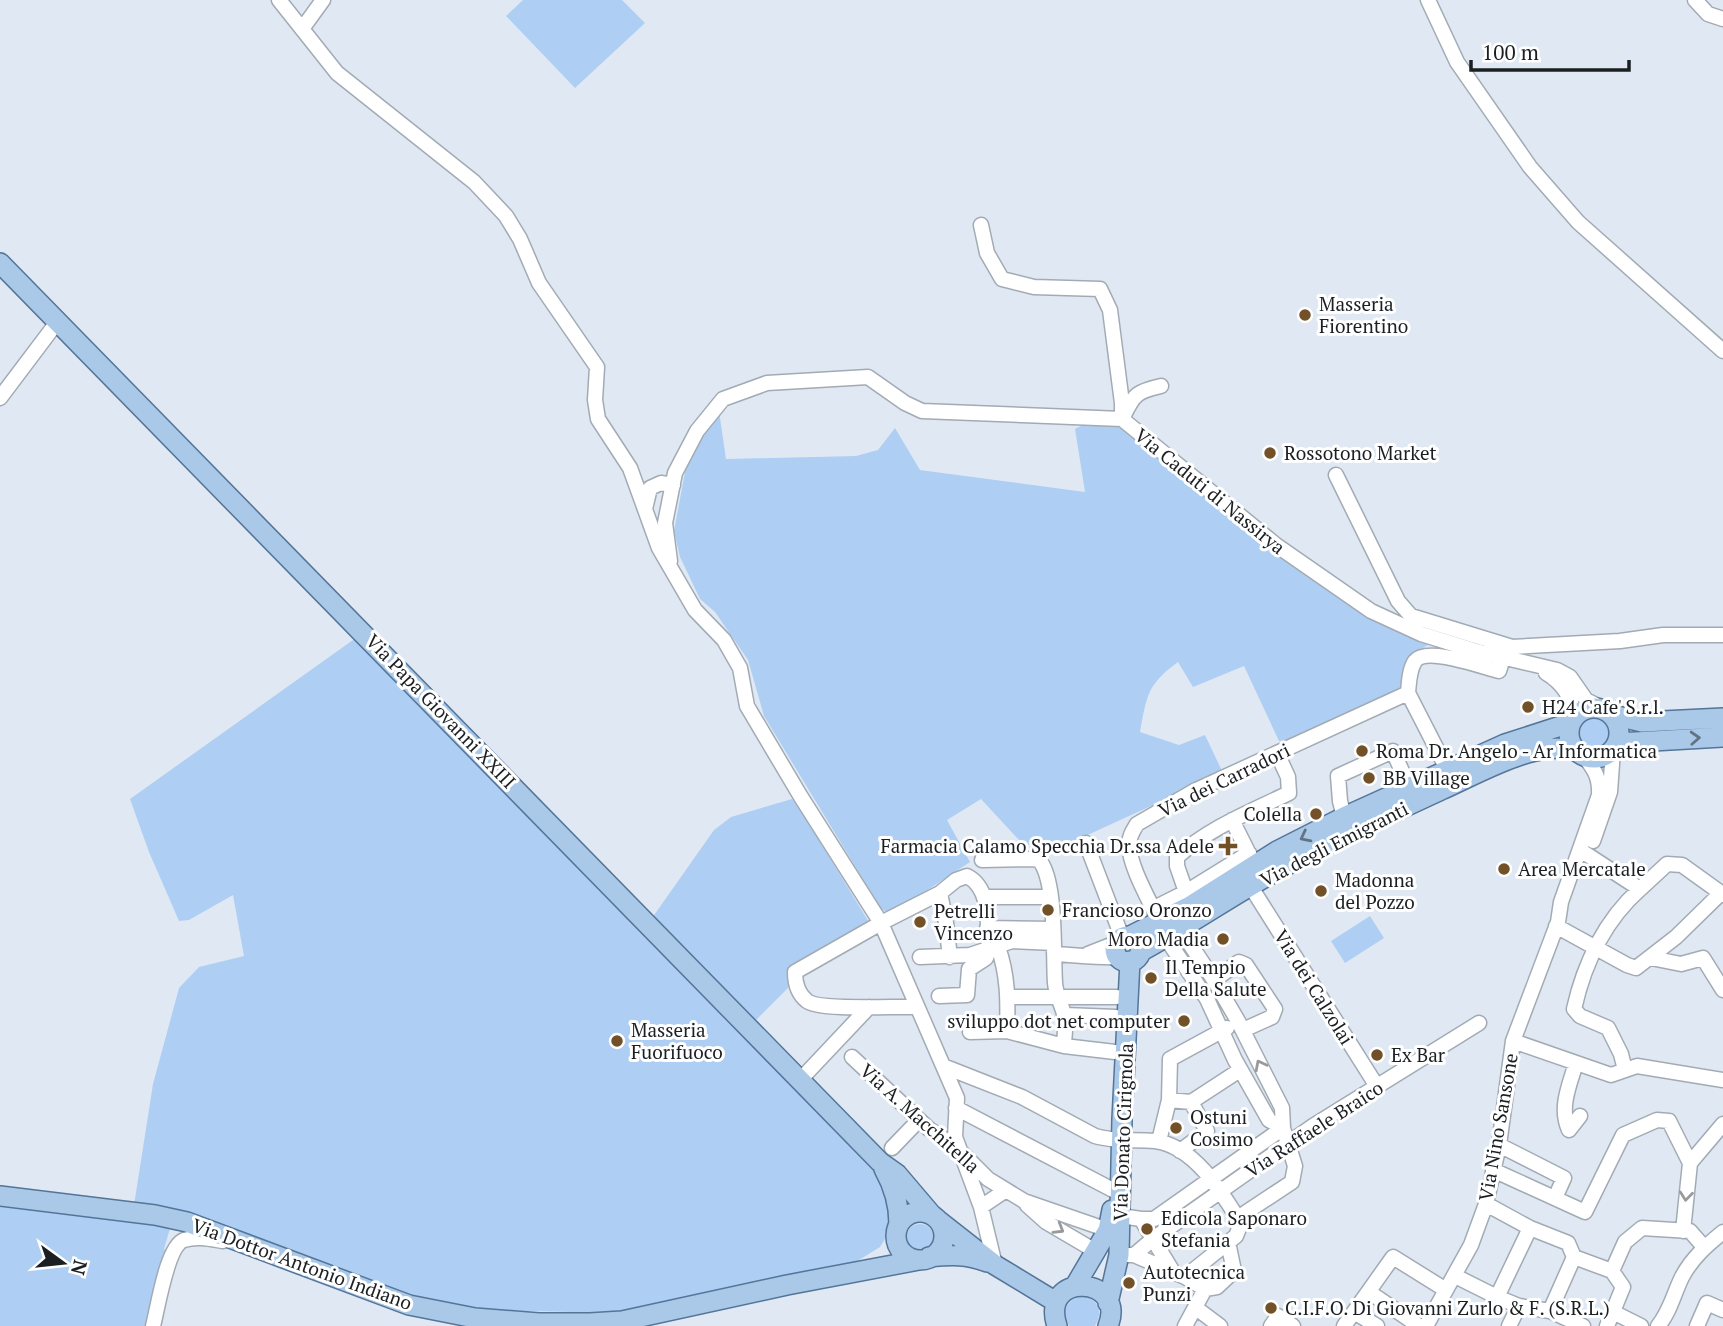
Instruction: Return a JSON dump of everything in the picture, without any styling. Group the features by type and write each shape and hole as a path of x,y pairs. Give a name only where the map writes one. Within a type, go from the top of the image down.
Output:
{"main road":[{"name":"Via Papa Giovanni XXIII","path":"0,263 801,1079 886,1155 897,1174 935,1218 995,1265 1056,1302"},
{"name":"Via degli Emigranti","path":"1126,948 1165,924 1252,859 1277,851 1447,769 1505,744 1572,720 1589,707 1642,722 1723,718"},
{"path":"1609,712 1619,728 1615,747"},
{"path":"1572,720 1569,738 1580,754"},
{"name":"Via degli Emigranti","path":"1165,924 1251,887 1352,831 1509,760 1550,747 1563,747 1599,758 1615,747 1723,737"},
{"name":"Via Donato Cirignola","path":"1108,1326 1111,1311 1108,1303 1127,1255 1115,1223 1113,1190 1117,1139 1116,997 1126,948"},
{"name":"Via Donato Cirignola","path":"1056,1302 1061,1295 1075,1286 1115,1223 1126,948"},
{"name":"Via Papa Giovanni XXIII","path":"886,1155 899,1206 897,1229"},
{"name":"Via Dottor Antonio Indiano","path":"0,1196 187,1222 409,1305 475,1318 539,1324 622,1321 850,1272 924,1259"},
{"path":"916,1212 935,1218 942,1227 943,1242 935,1254 924,1259 905,1255 896,1242 897,1229 909,1214 916,1212"},
{"name":"Via Dottor Antonio Indiano","path":"850,1272 869,1263 897,1229"},
{"name":"Via Papa Giovanni XXIII","path":"924,1259 954,1254 972,1256 995,1265"},
{"path":"1075,1286 1083,1285 1098,1290 1108,1303"},
{"path":"1056,1302 1054,1318 1057,1326"}],"street":[{"path":"279,0 337,74 474,182 506,216 520,239 539,283 597,367 595,400 598,419 630,468 645,509 658,525 659,548 695,610 724,639 740,668 747,706 881,923 957,1098 955,1137 981,1207 995,1265"},
{"path":"302,29 323,0"},
{"path":"1428,0 1457,62 1530,167 1577,222 1723,351"},
{"path":"1695,0 1708,15 1723,19"},
{"path":"981,225 987,254 1002,279 1034,287 1100,289 1110,310 1122,419"},
{"path":"0,398 58,321"},
{"name":"Via Caduti di Nassirya","path":"658,525 675,473 697,430 723,399 766,383 867,377 905,403 922,411 1122,419 1276,545 1371,611 1421,634 1532,666 1557,670 1570,677 1586,700 1609,712"},
{"path":"1122,419 1133,397 1145,390 1161,386"},
{"path":"1336,475 1398,601 1411,616 1512,647 1620,641 1663,635 1723,635"},
{"path":"645,509 650,488 661,483 673,485"},
{"path":"1447,769 1408,693 1410,673 1416,660 1424,655 1443,657 1499,671 1503,658"},
{"name":"Via Caduti di Nassirya","path":"1532,666 1559,680 1573,703 1572,720"},
{"name":"Via dei Carradori","path":"1165,924 1134,864 1129,844 1131,833 1138,824 1194,791 1408,693"},
{"name":"Via Nino Sansone","path":"1584,852 1610,792 1615,747"},
{"name":"Via degli Emigranti","path":"1344,817 1338,776 1393,751 1409,787"},
{"path":"1186,892 1177,866 1177,857 1210,832 1289,793 1288,777 1277,753"},
{"name":"Via Nino Sansone","path":"1426,1326 1471,1245 1486,1204 1499,1144 1513,1041 1557,924 1569,906 1584,852 1600,783 1596,772 1580,754"},
{"path":"1165,924 1186,892 1252,859 1233,820"},
{"path":"987,928 1054,942 1083,955 1100,958 1126,948 1086,843"},
{"path":"1584,852 1640,889"},
{"path":"982,860 1039,860 1044,865 1051,897 1057,996 1065,1015 1064,1046"},
{"path":"1557,924 1595,948 1636,968 1651,958 1722,894 1682,865 1667,864 1623,904 1595,948 1574,1009 1580,1016 1608,1028 1625,1070"},
{"path":"917,1007 818,1005 808,1002 795,985 795,972 967,876 975,880 985,897 987,928 993,948 1006,967 1007,1031"},
{"name":"Via dei Calzolai","path":"1251,887 1378,1088"},
{"path":"940,893 950,957"},
{"path":"985,897 1051,897"},
{"path":"1165,924 1214,980 1241,1026 1282,1108 1283,1128 1295,1166 1292,1181 1245,1213 1236,1236 1179,1275"},
{"path":"1165,924 1269,1120 1283,1128"},
{"path":"920,957 970,955 1012,942 1054,942"},
{"path":"939,996 967,995 969,968 986,958 993,948"},
{"path":"1651,958 1681,964 1703,958 1723,990"},
{"path":"1159,1142 1169,1100 1170,1059 1221,1031 1272,1017 1275,1009 1246,965 1240,962 1214,980"},
{"path":"1008,997 1116,997"},
{"path":"801,1079 869,1007"},
{"path":"1065,1015 1116,1017"},
{"name":"Via Raffaele Braico","path":"1141,1219 1154,1219 1289,1143 1479,1023"},
{"path":"970,1032 1007,1031 1064,1046 1115,1052"},
{"path":"1513,1041 1611,1075 1637,1066 1723,1080"},
{"name":"Via A. Macchitella","path":"852,1057 919,1120 961,1152 988,1179 1024,1201"},
{"path":"1576,1063 1563,1116 1569,1130 1580,1116"},
{"path":"943,1066 995,1084 1095,1136 1159,1142 1180,1151 1192,1158 1240,1222"},
{"path":"1169,1100 1191,1102 1240,1069"},
{"path":"1180,1151 1207,1131 1191,1102"},
{"path":"956,1108 1113,1190"},
{"path":"886,1155 919,1120"},
{"path":"1493,1170 1585,1212 1623,1135 1657,1120 1669,1121 1690,1163 1683,1231"},
{"path":"1690,1163 1723,1124"},
{"name":"Via Raffaele Braico","path":"1127,1255 1153,1239 1283,1128"},
{"path":"1499,1144 1564,1178 1555,1198"},
{"path":"981,1207 1006,1190"},
{"path":"1024,1201 1115,1223 1141,1219 1179,1275"},
{"path":"1024,1201 1046,1222 1097,1252"},
{"path":"1486,1204 1530,1228 1568,1243 1574,1257 1558,1318"},
{"path":"1497,1297 1530,1228"},
{"path":"1612,1271 1625,1242 1642,1228 1690,1231 1704,1247"},
{"path":"1658,1326 1664,1319 1682,1276 1697,1254 1723,1232"},
{"path":"153,1326 171,1253 181,1241 195,1237 224,1241 234,1238"},
{"path":"1127,1255 1179,1275 1205,1289 1217,1287 1234,1271 1228,1242"},
{"path":"1344,1326 1393,1257 1446,1290"},
{"path":"1574,1257 1612,1271 1623,1287 1610,1319 1642,1326"},
{"path":"1455,1276 1519,1306 1584,1326"},
{"path":"1185,1326 1205,1289"},
{"path":"1369,1292 1419,1326"},
{"path":"1697,1326 1707,1303 1723,1310"},
{"path":"1509,1326 1519,1306"},
{"path":"1196,1308 1220,1326"},
{"path":"1354,1312 1377,1326"},
{"path":"1275,1321 1293,1326"}],"shaded area":[{"path":"523,0 622,0 645,23 575,88 506,16"},
{"path":"719,411 726,459 856,456 878,450 895,428 920,470 1085,492 1075,429 1086,423 1119,424 1312,579 1378,620 1428,645 1414,653 1406,662 1405,689 1288,743 1279,741 1244,666 1193,687 1178,662 1154,684 1140,732 1179,745 1205,735 1223,773 1046,854 1019,840 981,799 947,820 970,862 891,914 881,909 764,716 748,660 715,612 700,599 680,557 674,531 685,472 696,445"},
{"path":"360,635 875,1169 889,1190 893,1218 890,1231 880,1247 846,1268 612,1313 482,1310 407,1295 200,1217 134,1205 153,1084 179,988 199,967 244,956 233,895 189,920 179,921 149,852 130,799"},
{"path":"1593,718 1604,723 1609,734 1604,745 1593,750 1582,745 1577,734 1582,723"},
{"path":"792,799 870,924 791,972 788,988 754,1022 652,918 714,830 731,817"},
{"path":"1370,916 1384,938 1345,963 1331,941"},
{"path":"0,1203 171,1225 164,1249 168,1253 150,1326 0,1326"},
{"path":"920,1224 930,1228 934,1238 930,1248 920,1252 910,1248 906,1238 910,1228"},
{"path":"1088,1297 1098,1306 1098,1321 1095,1326 1069,1326 1065,1316 1066,1307 1072,1300"}],"place":[{"name":"Masseria Fiorentino","path":"1305,315"},
{"name":"Rossotono Market","path":"1270,453"},
{"name":"H24 Cafe' S.r.l.","path":"1528,707"},
{"name":"Roma Dr. Angelo - Ar Informatica","path":"1362,751"},
{"name":"BB Village","path":"1369,778"},
{"name":"Colella","path":"1316,814"},
{"name":"Farmacia Calamo Specchia Dr.ssa Adele","path":"1228,846"},
{"name":"Area Mercatale","path":"1504,869"},
{"name":"Madonna del Pozzo","path":"1321,891"},
{"name":"Francioso Oronzo","path":"1048,910"},
{"name":"Petrelli Vincenzo","path":"920,922"},
{"name":"Moro Madia","path":"1223,939"},
{"name":"Il Tempio Della Salute","path":"1151,978"},
{"name":"sviluppo dot net computer","path":"1184,1021"},
{"name":"Masseria Fuorifuoco","path":"617,1041"},
{"name":"Ex Bar","path":"1377,1055"},
{"name":"Ostuni Cosimo","path":"1176,1128"},
{"name":"Edicola Saponaro Stefania","path":"1147,1229"},
{"name":"Autotecnica Punzi","path":"1129,1283"},
{"name":"C.I.F.O. Di Giovanni Zurlo & F. (S.R.L.)","path":"1271,1308"}]}
